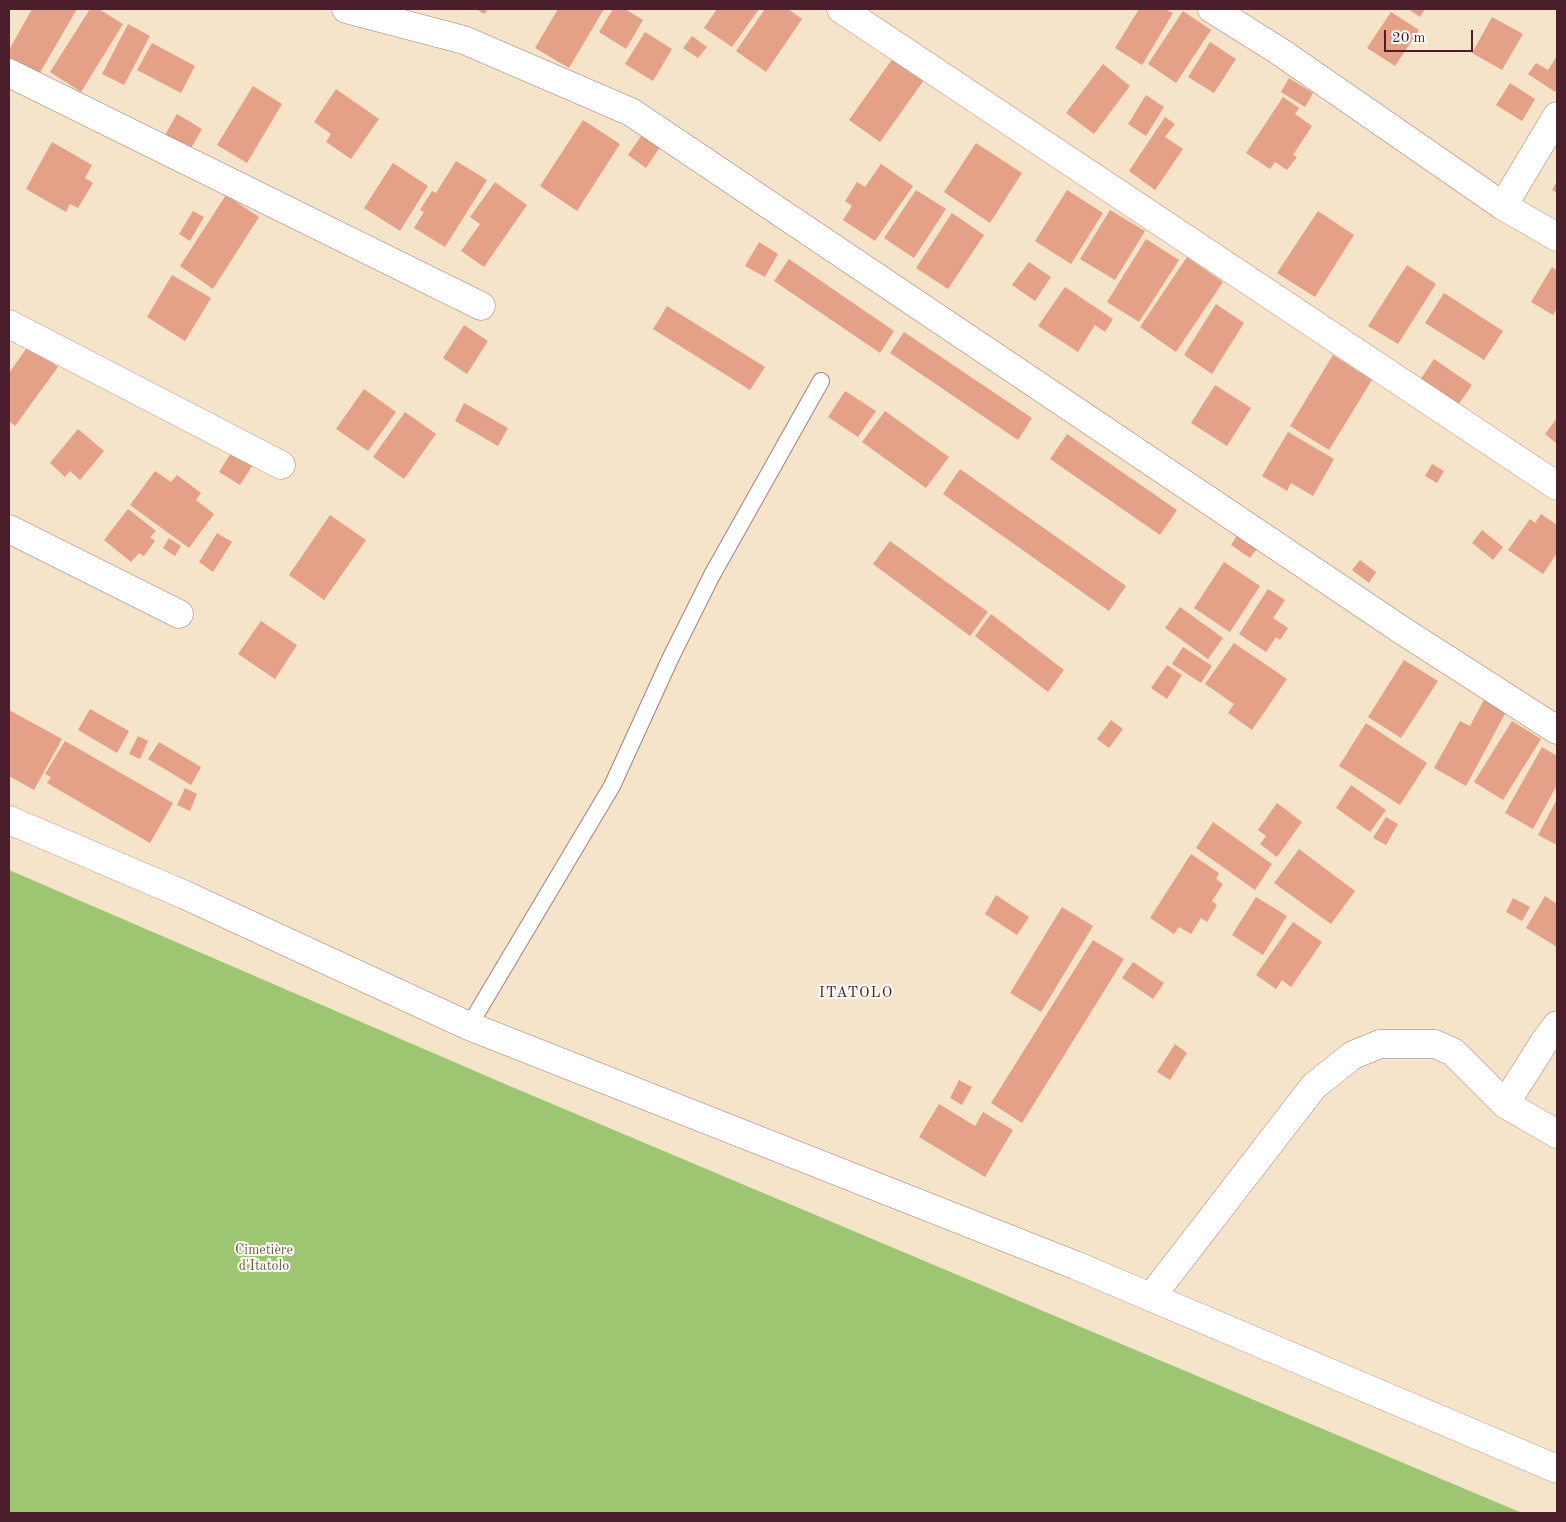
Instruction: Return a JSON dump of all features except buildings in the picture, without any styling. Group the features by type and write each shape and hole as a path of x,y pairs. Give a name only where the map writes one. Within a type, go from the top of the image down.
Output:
{"main road":[{"path":"346,9 464,40 631,112 1395,626 1557,730"},
{"path":"841,9 1557,486"},
{"path":"1212,9 1287,56 1503,206 1557,237"},
{"path":"9,74 481,306"},
{"path":"1503,206 1557,116"},
{"path":"9,324 281,465"},
{"path":"9,529 178,614"},
{"path":"9,820 185,895 469,1026 1075,1265 1557,1469"},
{"path":"1505,1104 1557,1025"},
{"path":"1150,1297 1314,1086 1353,1055 1380,1044 1435,1044 1453,1052 1505,1104 1557,1134"}],"lane":[{"path":"469,1026 612,786 671,657 712,575 821,381"}],"green space":[{"name":"Cimetière d'Itatolo","path":"9,870 512,1087 1522,1513 9,1513"}],"district":[{"name":"ITATOLO","path":"856,993"}]}
